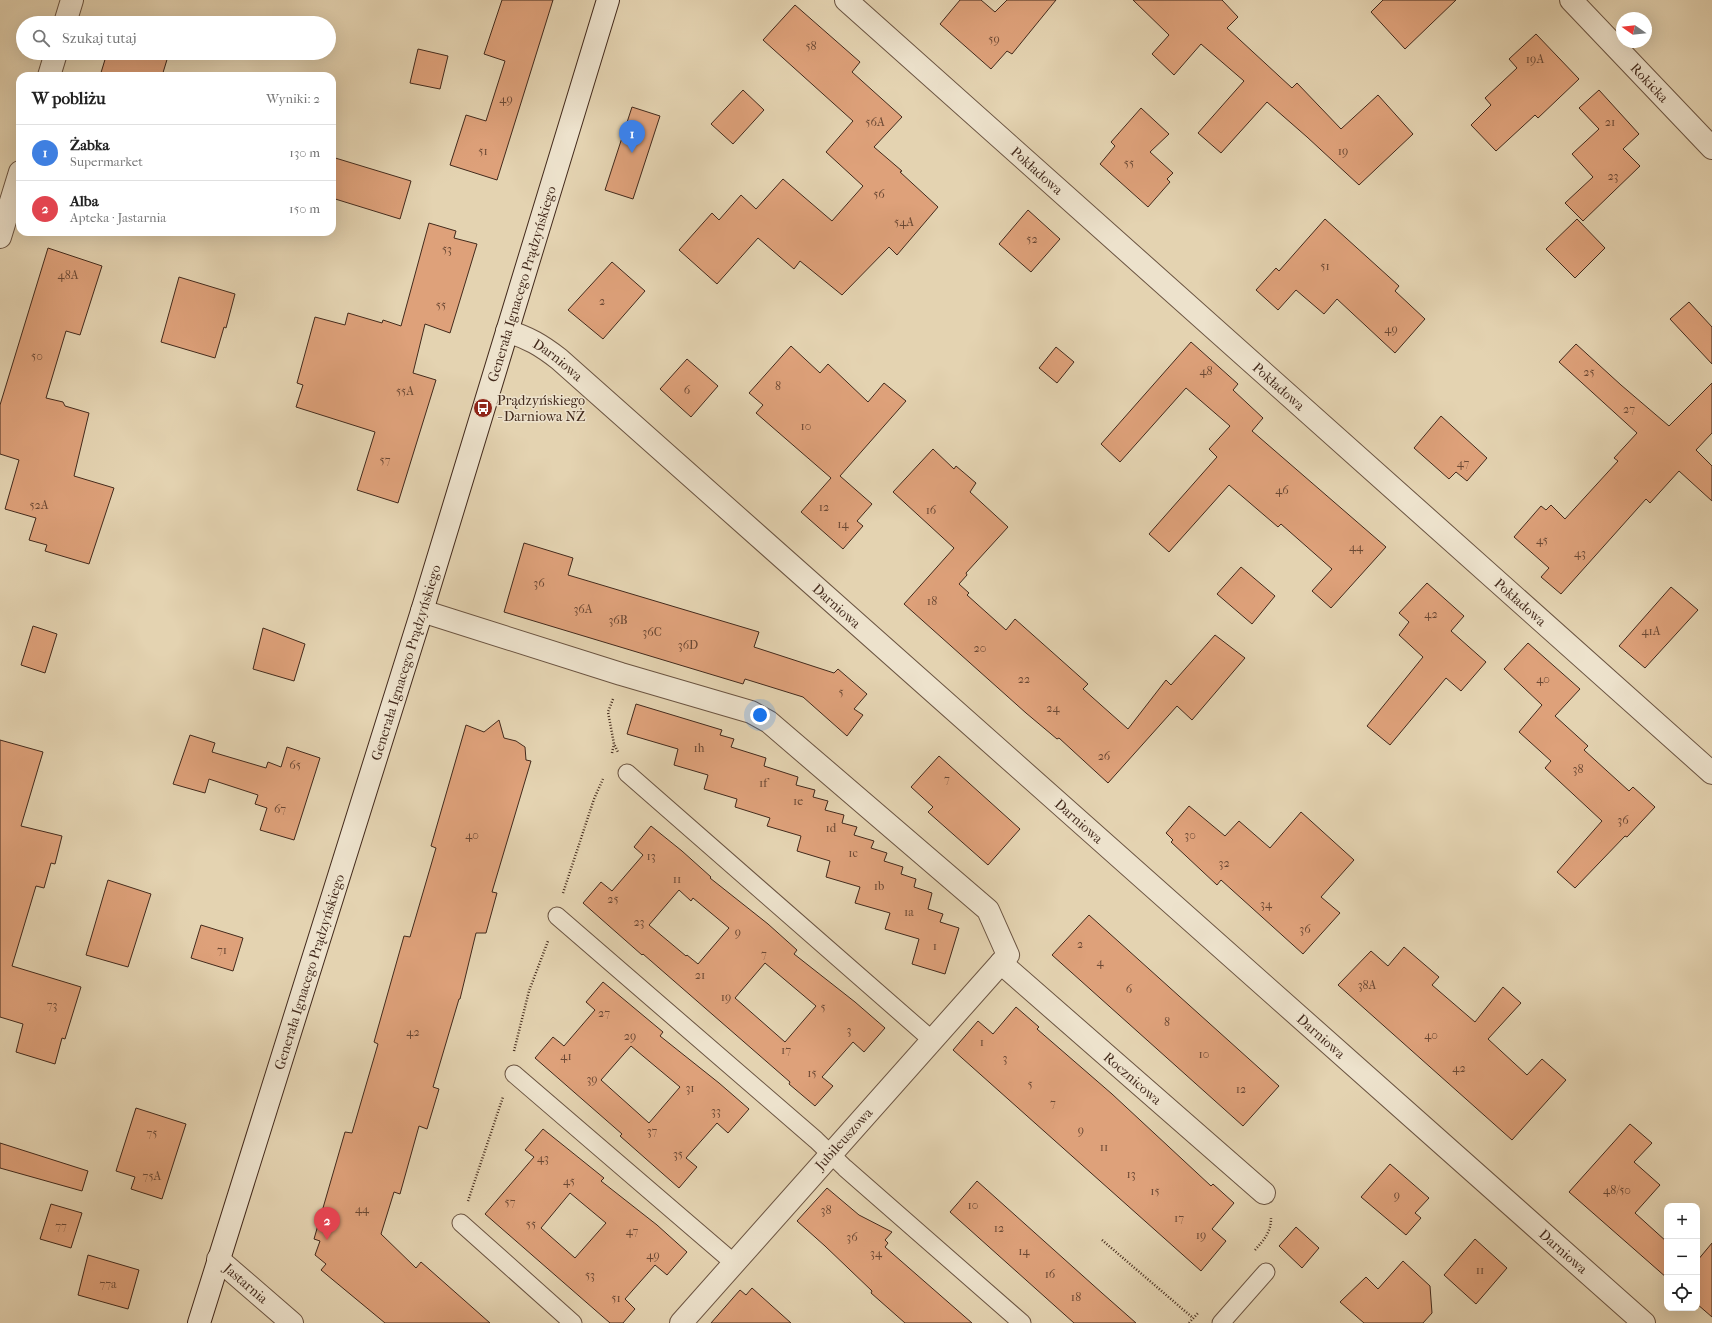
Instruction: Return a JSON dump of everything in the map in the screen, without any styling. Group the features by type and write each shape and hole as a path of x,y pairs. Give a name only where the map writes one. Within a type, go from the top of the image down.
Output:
{"street":[{"path":"67,16 72,0"},
{"name":"Generała Ignacego Prądzyńskiego","path":"199,1323 422,611 608,0"},
{"name":"Pokładowa","path":"846,0 1712,773"},
{"name":"Rokicka","path":"1571,0 1712,148"},
{"path":"50,72 54,60"},
{"path":"0,238 16,185"},
{"name":"Darniowa","path":"507,331 527,337 541,344 559,359 1644,1323"},
{"path":"422,611 621,674 751,712 769,722 988,910 1004,959"},
{"name":"Jubileuszowa","path":"681,1323 1004,959"},
{"name":"Rocznicowa","path":"1004,959 1264,1193"},
{"name":"Jastarnia","path":"218,1259 292,1323"}],"lane":[{"path":"627,773 932,1040"},
{"path":"557,916 832,1153 845,1168 1022,1323"},
{"path":"514,1074 734,1263"},
{"path":"461,1223 573,1323"},
{"path":"1221,1323 1266,1272"}],"path":[{"path":"621,674 608,712 614,744 627,773"},
{"path":"611,756 614,744"},
{"path":"461,1223 501,1102 514,1074 514,1048 529,991 557,916 566,880 594,799 605,774"},
{"path":"1250,1255 1266,1237 1271,1225 1272,1213 1264,1193"},
{"path":"1102,1240 1193,1318"},
{"path":"1189,1323 1198,1313"}],"building":[{"path":"502,0 553,0 497,180 450,165 466,115 486,121 505,61 484,54"},
{"path":"960,0 981,0 995,12 1007,0 1056,0 1012,54 1007,51 991,69 940,24"},
{"path":"1133,0 1222,0 1238,17 1227,28 1292,88 1297,83 1341,129 1378,95 1413,134 1359,185 1267,102 1221,153 1198,133 1244,81 1201,44 1174,75 1152,54 1169,35"},
{"path":"1383,0 1456,0 1405,49 1371,12"},
{"path":"795,5 860,62 852,72 902,117 874,147 902,171 900,172 938,207 897,255 889,247 842,295 800,261 794,269 758,238 717,284 679,250 712,213 719,220 741,195 756,209 783,179 832,221 863,186 826,152 853,121 763,40"},
{"path":"1536,34 1579,79 1538,118 1535,115 1496,151 1471,125 1491,105 1485,98 1517,68 1509,59"},
{"path":"418,49 448,56 440,89 410,83"},
{"path":"105,60 167,60 163,72 101,72"},
{"path":"743,90 764,110 733,144 711,124"},
{"path":"1599,90 1639,134 1623,149 1640,166 1583,221 1565,203 1593,177 1572,154 1599,129 1579,108"},
{"path":"632,107 660,116 633,199 605,190"},
{"path":"1141,108 1169,134 1150,152 1173,173 1167,179 1170,182 1148,207 1100,164 1115,146 1111,142"},
{"path":"336,158 411,181 400,219 336,199"},
{"path":"1028,210 1060,239 1031,272 999,244"},
{"path":"1325,219 1399,286 1395,291 1425,319 1395,353 1337,299 1324,314 1296,290 1278,310 1256,290 1276,268 1279,271"},
{"path":"1577,219 1605,248 1575,278 1546,249"},
{"path":"429,223 456,231 454,238 477,244 450,333 425,324 413,373 436,380 398,503 357,490 375,432 296,407 303,385 297,383 315,317 345,325 348,313 382,323 383,320 401,326"},
{"path":"48,248 102,266 80,335 66,331 46,398 63,402 65,406 89,413 74,476 114,488 89,564 45,551 47,545 29,540 36,518 5,509 19,460 0,454 0,405"},
{"path":"612,262 645,291 603,339 568,310"},
{"path":"179,277 235,294 226,328 224,327 215,358 161,342"},
{"path":"1689,302 1712,327 1712,364 1670,319"},
{"path":"1191,342 1238,384 1233,390 1263,418 1252,431 1386,547 1331,608 1312,591 1332,569 1281,524 1278,527 1229,485 1169,552 1149,534 1217,457 1209,449 1230,426 1186,388 1120,462 1101,444"},
{"path":"1576,344 1669,426 1712,383 1712,433 1696,450 1712,466 1712,501 1679,471 1650,503 1646,499 1561,594 1541,577 1549,568 1514,537 1541,506 1546,510 1551,505 1565,519 1618,461 1614,458 1637,433 1559,362"},
{"path":"791,346 820,373 828,364 868,402 884,383 906,401 840,476 872,504 857,521 863,526 843,549 801,512 831,478 756,413 763,405 749,393"},
{"path":"1056,347 1074,362 1057,383 1039,368"},
{"path":"687,359 718,386 691,417 660,389"},
{"path":"1441,416 1487,458 1467,481 1456,472 1449,479 1414,448"},
{"path":"933,449 954,469 956,466 976,483 970,492 1008,527 966,573 967,575 959,584 969,593 967,595 1006,630 1015,619 1088,684 1083,689 1128,729 1166,680 1171,685 1215,635 1245,658 1192,720 1177,706 1108,783 1059,738 1057,739 1026,713 904,604 954,548 893,492"},
{"path":"524,543 573,558 568,575 759,632 754,647 834,673 838,669 867,694 854,709 863,715 847,736 803,697 745,679 743,684 504,612"},
{"path":"1241,567 1275,596 1252,624 1217,594"},
{"path":"1427,583 1464,616 1451,631 1486,662 1461,691 1446,678 1390,745 1367,726 1423,657 1399,635 1409,622 1399,613"},
{"path":"1671,587 1698,610 1645,668 1619,646"},
{"path":"33,626 57,634 45,673 21,665"},
{"path":"263,628 305,644 294,681 253,669"},
{"path":"1528,643 1580,689 1555,716 1588,746 1584,750 1629,791 1633,787 1655,807 1575,888 1557,872 1602,821 1545,768 1551,761 1519,732 1542,705 1504,669"},
{"path":"636,704 722,730 720,735 734,739 731,747 766,758 764,766 798,777 796,785 815,790 813,797 828,801 825,810 844,815 842,823 857,827 854,835 874,841 871,848 887,853 884,861 903,867 901,874 916,879 914,887 932,893 928,909 943,914 940,922 959,928 945,974 912,964 919,939 885,929 890,913 855,903 860,887 826,877 830,861 797,851 801,836 767,826 770,818 735,807 737,799 704,789 708,775 674,765 678,749 627,734"},
{"path":"499,720 504,738 516,741 525,747 526,760 531,761 492,892 497,893 486,933 476,933 460,999 433,1087 439,1089 427,1129 419,1126 400,1194 394,1192 381,1234 416,1268 421,1262 490,1323 385,1323 321,1270 326,1264 315,1255 320,1241 314,1239 345,1132 352,1133 378,1044 374,1042 404,936 410,937 436,848 431,846 466,725 484,732"},
{"path":"190,735 215,743 212,752 266,768 268,762 281,767 287,747 320,758 294,840 260,830 267,808 255,804 258,795 209,779 205,793 173,784"},
{"path":"0,740 43,752 21,826 62,836 55,864 51,863 44,888 36,886 12,966 81,987 65,1039 62,1038 55,1064 16,1052 23,1024 0,1017"},
{"path":"939,756 1020,829 988,865 928,812 933,807 911,787"},
{"path":"1189,806 1225,836 1239,821 1270,848 1301,812 1354,860 1321,897 1340,913 1303,954 1221,880 1217,885 1171,842 1173,840 1166,833"},
{"path":"651,826 682,851 711,877 710,878 768,924 797,950 794,954 855,1002 885,1028 864,1052 853,1042 822,1077 833,1086 815,1106 789,1084 790,1082 583,903 601,882 612,891 643,855 634,847","holes":["679,890 691,901 693,898 729,928 698,964 687,955 686,956 649,925","765,963 816,1006 785,1042 735,998"]},
{"path":"108,880 151,894 128,967 86,955"},
{"path":"1089,915 1279,1086 1243,1126 1052,955"},
{"path":"201,925 243,938 233,971 191,958"},
{"path":"1404,947 1439,977 1432,985 1475,1022 1503,987 1521,1003 1488,1039 1527,1075 1542,1059 1566,1080 1512,1140 1338,985 1371,951 1388,966"},
{"path":"603,982 663,1032 660,1036 749,1109 728,1133 717,1123 686,1158 697,1167 679,1188 620,1136 622,1134 535,1058 553,1037 564,1046 595,1010 586,1002","holes":["631,1046 680,1087 649,1123 601,1080"]},
{"path":"1016,1007 1039,1027 1037,1029 1112,1094 1211,1186 1213,1184 1234,1203 1212,1229 1226,1241 1201,1271 953,1050 978,1021 993,1034"},
{"path":"136,1108 186,1124 162,1199 131,1189 135,1177 116,1171"},
{"path":"1630,1124 1652,1143 1634,1162 1660,1185 1635,1213 1664,1239 1664,1275 1569,1192"},
{"path":"543,1129 604,1178 601,1181 657,1225 687,1252 667,1275 655,1265 625,1299 635,1309 623,1323 610,1323 485,1214 534,1157 525,1150","holes":["570,1193 606,1223 575,1258 541,1228"]},
{"path":"0,1143 88,1171 82,1191 0,1168"},
{"path":"1390,1164 1429,1198 1415,1213 1421,1218 1406,1235 1361,1197"},
{"path":"977,1181 1136,1323 1074,1323 950,1212"},
{"path":"827,1188 859,1215 892,1232 885,1240 888,1243 885,1247 972,1323 905,1323 871,1293 872,1291 797,1221"},
{"path":"51,1204 82,1213 71,1248 40,1239"},
{"path":"1296,1227 1319,1248 1302,1268 1279,1246"},
{"path":"1475,1239 1507,1268 1476,1304 1444,1275"},
{"path":"1712,1243 1712,1317 1700,1307 1700,1257"},
{"path":"88,1255 139,1270 128,1309 78,1295"},
{"path":"1403,1261 1430,1286 1432,1313 1423,1323 1364,1323 1340,1302 1366,1277 1378,1289"},
{"path":"752,1288 791,1323 711,1323 740,1290 746,1295"}],"place":[{"name":"Żabka","path":"632,153"},
{"name":"Prądzyńskiego - Darniowa NŻ","path":"483,408"},
{"name":"Alba","path":"327,1240"}]}
